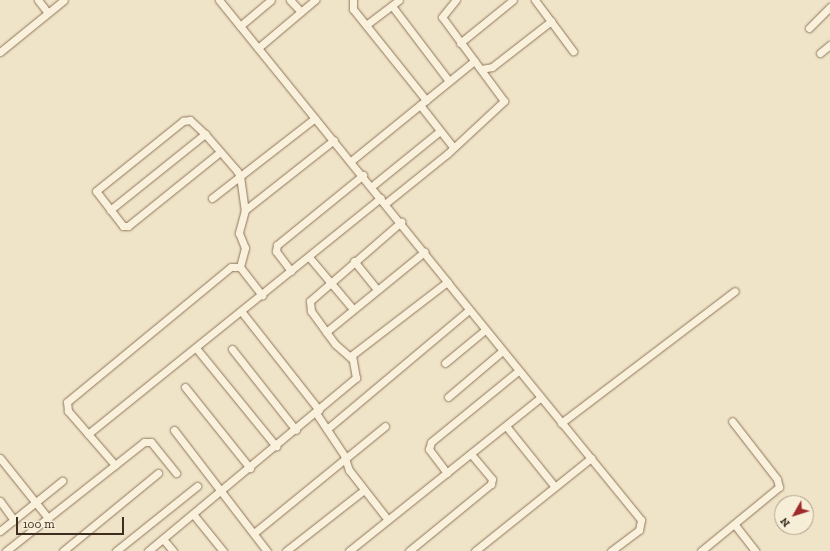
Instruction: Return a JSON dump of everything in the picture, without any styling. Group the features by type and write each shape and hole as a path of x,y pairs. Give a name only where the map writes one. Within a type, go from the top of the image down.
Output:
{"street":[{"path":"38,0 48,12"},
{"path":"0,52 64,0"},
{"path":"240,26 271,0"},
{"path":"290,0 300,12"},
{"path":"258,48 315,0"},
{"path":"353,0 353,9 426,100"},
{"path":"366,25 399,0"},
{"path":"88,434 309,256 453,147 504,101 442,17 456,0"},
{"path":"460,43 513,0"},
{"path":"535,0 573,51"},
{"path":"221,1 401,222 501,352 591,458 643,524 611,551"},
{"path":"392,6 449,81"},
{"path":"808,28 830,6"},
{"path":"481,69 492,67 551,21"},
{"path":"820,53 830,45"},
{"path":"351,161 474,61"},
{"path":"420,105 453,147"},
{"path":"212,198 315,118"},
{"path":"220,152 128,226 123,226 110,210 97,189 182,122 190,120 205,134 220,152 240,176 245,210 240,224 245,248 240,267"},
{"path":"372,186 440,131"},
{"path":"110,210 205,134"},
{"path":"245,210 334,140"},
{"path":"291,271 276,251 277,246 363,175"},
{"path":"148,551 318,412 356,378 357,371 351,358 326,332 309,306 330,282 401,222"},
{"path":"326,332 424,252"},
{"path":"309,256 353,309"},
{"path":"354,261 377,289"},
{"path":"115,465 68,411 67,402 232,267 240,267"},
{"path":"240,267 262,295"},
{"path":"351,358 447,282"},
{"path":"561,423 735,291"},
{"path":"327,429 469,310"},
{"path":"242,311 318,412 364,490 388,520"},
{"path":"445,363 485,330"},
{"path":"196,348 276,446"},
{"path":"232,349 296,430"},
{"path":"448,397 501,352"},
{"path":"447,473 429,450 431,442 518,371"},
{"path":"185,387 250,468"},
{"path":"349,551 540,398"},
{"path":"701,551 778,487 777,479 732,421"},
{"path":"254,532 385,426"},
{"path":"506,426 555,487"},
{"path":"174,430 223,490 266,551"},
{"path":"6,551 148,440 176,473"},
{"path":"409,551 491,484 492,479 472,454"},
{"path":"0,458 48,518"},
{"path":"475,551 591,458"},
{"path":"63,551 158,473"},
{"path":"0,531 62,481"},
{"path":"116,551 197,486"},
{"path":"286,551 364,490"},
{"path":"0,501 14,520"},
{"path":"193,514 223,551"},
{"path":"734,525 755,551"},
{"path":"163,539 173,551"}]}
